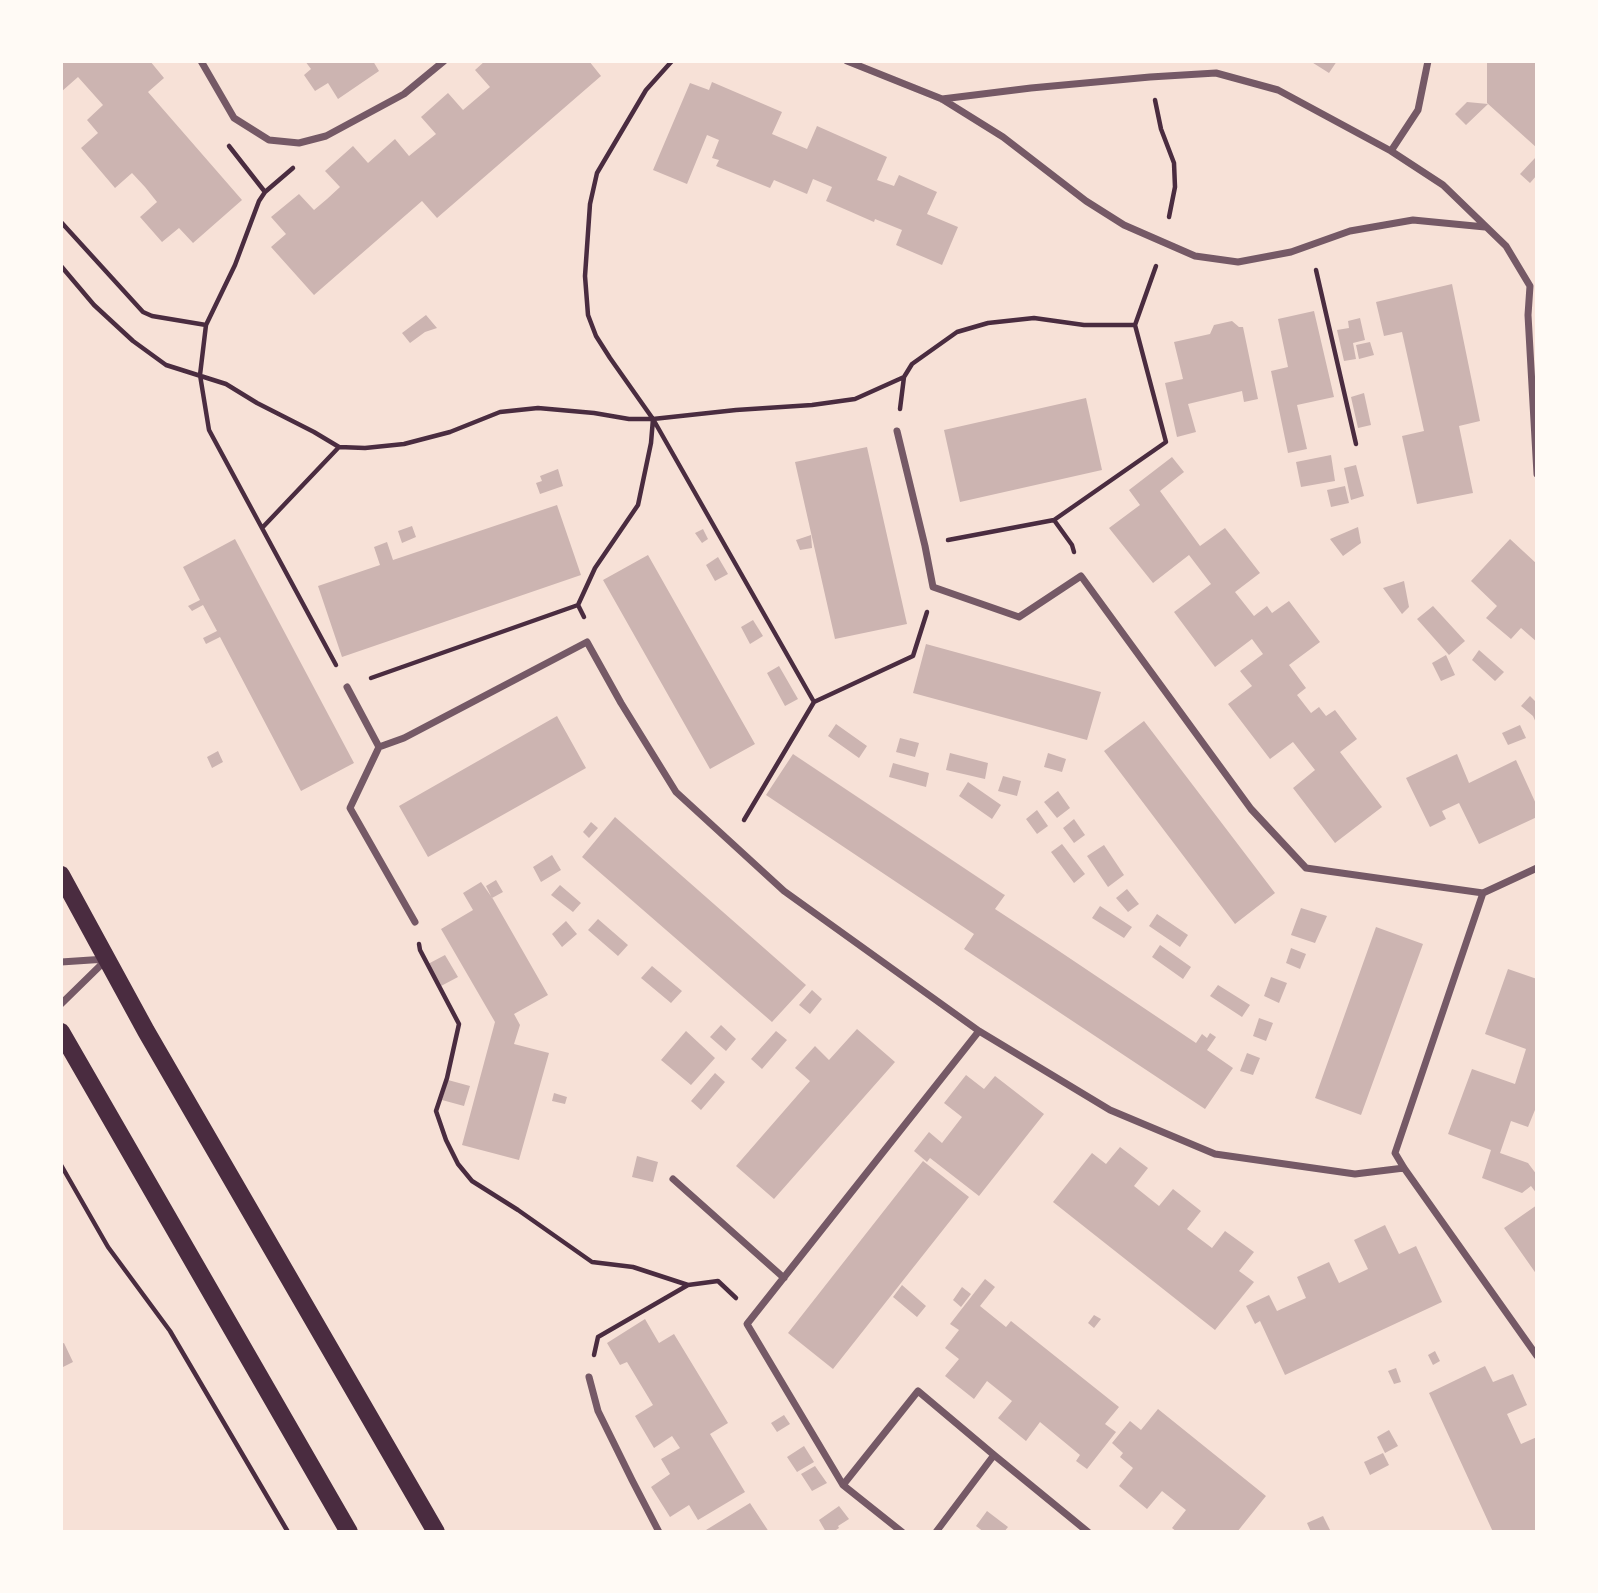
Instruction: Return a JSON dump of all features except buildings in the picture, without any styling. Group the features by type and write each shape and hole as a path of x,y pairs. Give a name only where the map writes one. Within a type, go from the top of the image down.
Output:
{"main road":[{"path":"61,875 166,1066 436,1532"},
{"path":"61,1032 349,1532"}],"street":[{"path":"201,61 234,118 269,140 299,143 326,136 404,94 444,61"},
{"path":"847,61 942,99 1003,137 1086,201 1124,225 1195,256 1238,262 1291,252 1350,231 1413,219 1485,227"},
{"path":"1391,151 1418,110 1428,61"},
{"path":"942,99 1150,76 1216,73 1278,90 1391,151 1443,185 1506,246 1533,284 1528,316 1537,474"},
{"path":"897,431 933,587 1019,617 1081,576 1251,809 1306,868 1483,893 1537,868"},
{"path":"415,922 350,808 379,747 404,738 587,642 676,793 783,891 979,1031 1110,1110 1215,1154 1355,1174 1404,1168"},
{"path":"347,687 379,747"},
{"path":"1483,893 1395,1153 1537,1356"},
{"path":"61,962 107,959"},
{"path":"61,1004 107,959"},
{"path":"902,1532 843,1485 747,1324 979,1031"},
{"path":"673,1179 784,1278"},
{"path":"589,1377 598,1411 660,1532"},
{"path":"843,1485 918,1391 1088,1532"},
{"path":"936,1532 994,1455"}],"path":[{"path":"672,61 646,90 597,173 590,204 585,276 588,314 596,336 653,419 814,702"},
{"path":"925,546 1054,520 1167,442 1135,325 1164,243 1175,187 1174,163 1161,129 1150,76"},
{"path":"234,118 219,134 265,192"},
{"path":"259,201 235,265 206,325 200,375 209,430 347,687 578,605 595,568 638,505 652,443 653,419"},
{"path":"61,222 143,312 206,325"},
{"path":"1311,245 1356,444"},
{"path":"61,266 94,305 133,341 166,365 226,384 339,447 365,448 404,444 450,432 500,412 538,408 629,419 653,419 812,405 855,399 904,377"},
{"path":"897,431 904,377 912,364 957,332 988,323 1034,318 1084,325 1135,325"},
{"path":"262,528 339,447"},
{"path":"1054,520 1072,545 1081,576"},
{"path":"730,842 814,702 913,656 928,612 933,587"},
{"path":"578,605 588,626 587,642"},
{"path":"415,922 420,950 460,1024 436,1111 458,1164 472,1181 519,1210 592,1262 633,1267 688,1285"},
{"path":"61,1165 108,1247 170,1331 288,1532"},
{"path":"589,1377 598,1337 688,1285 718,1281 755,1314"}]}
